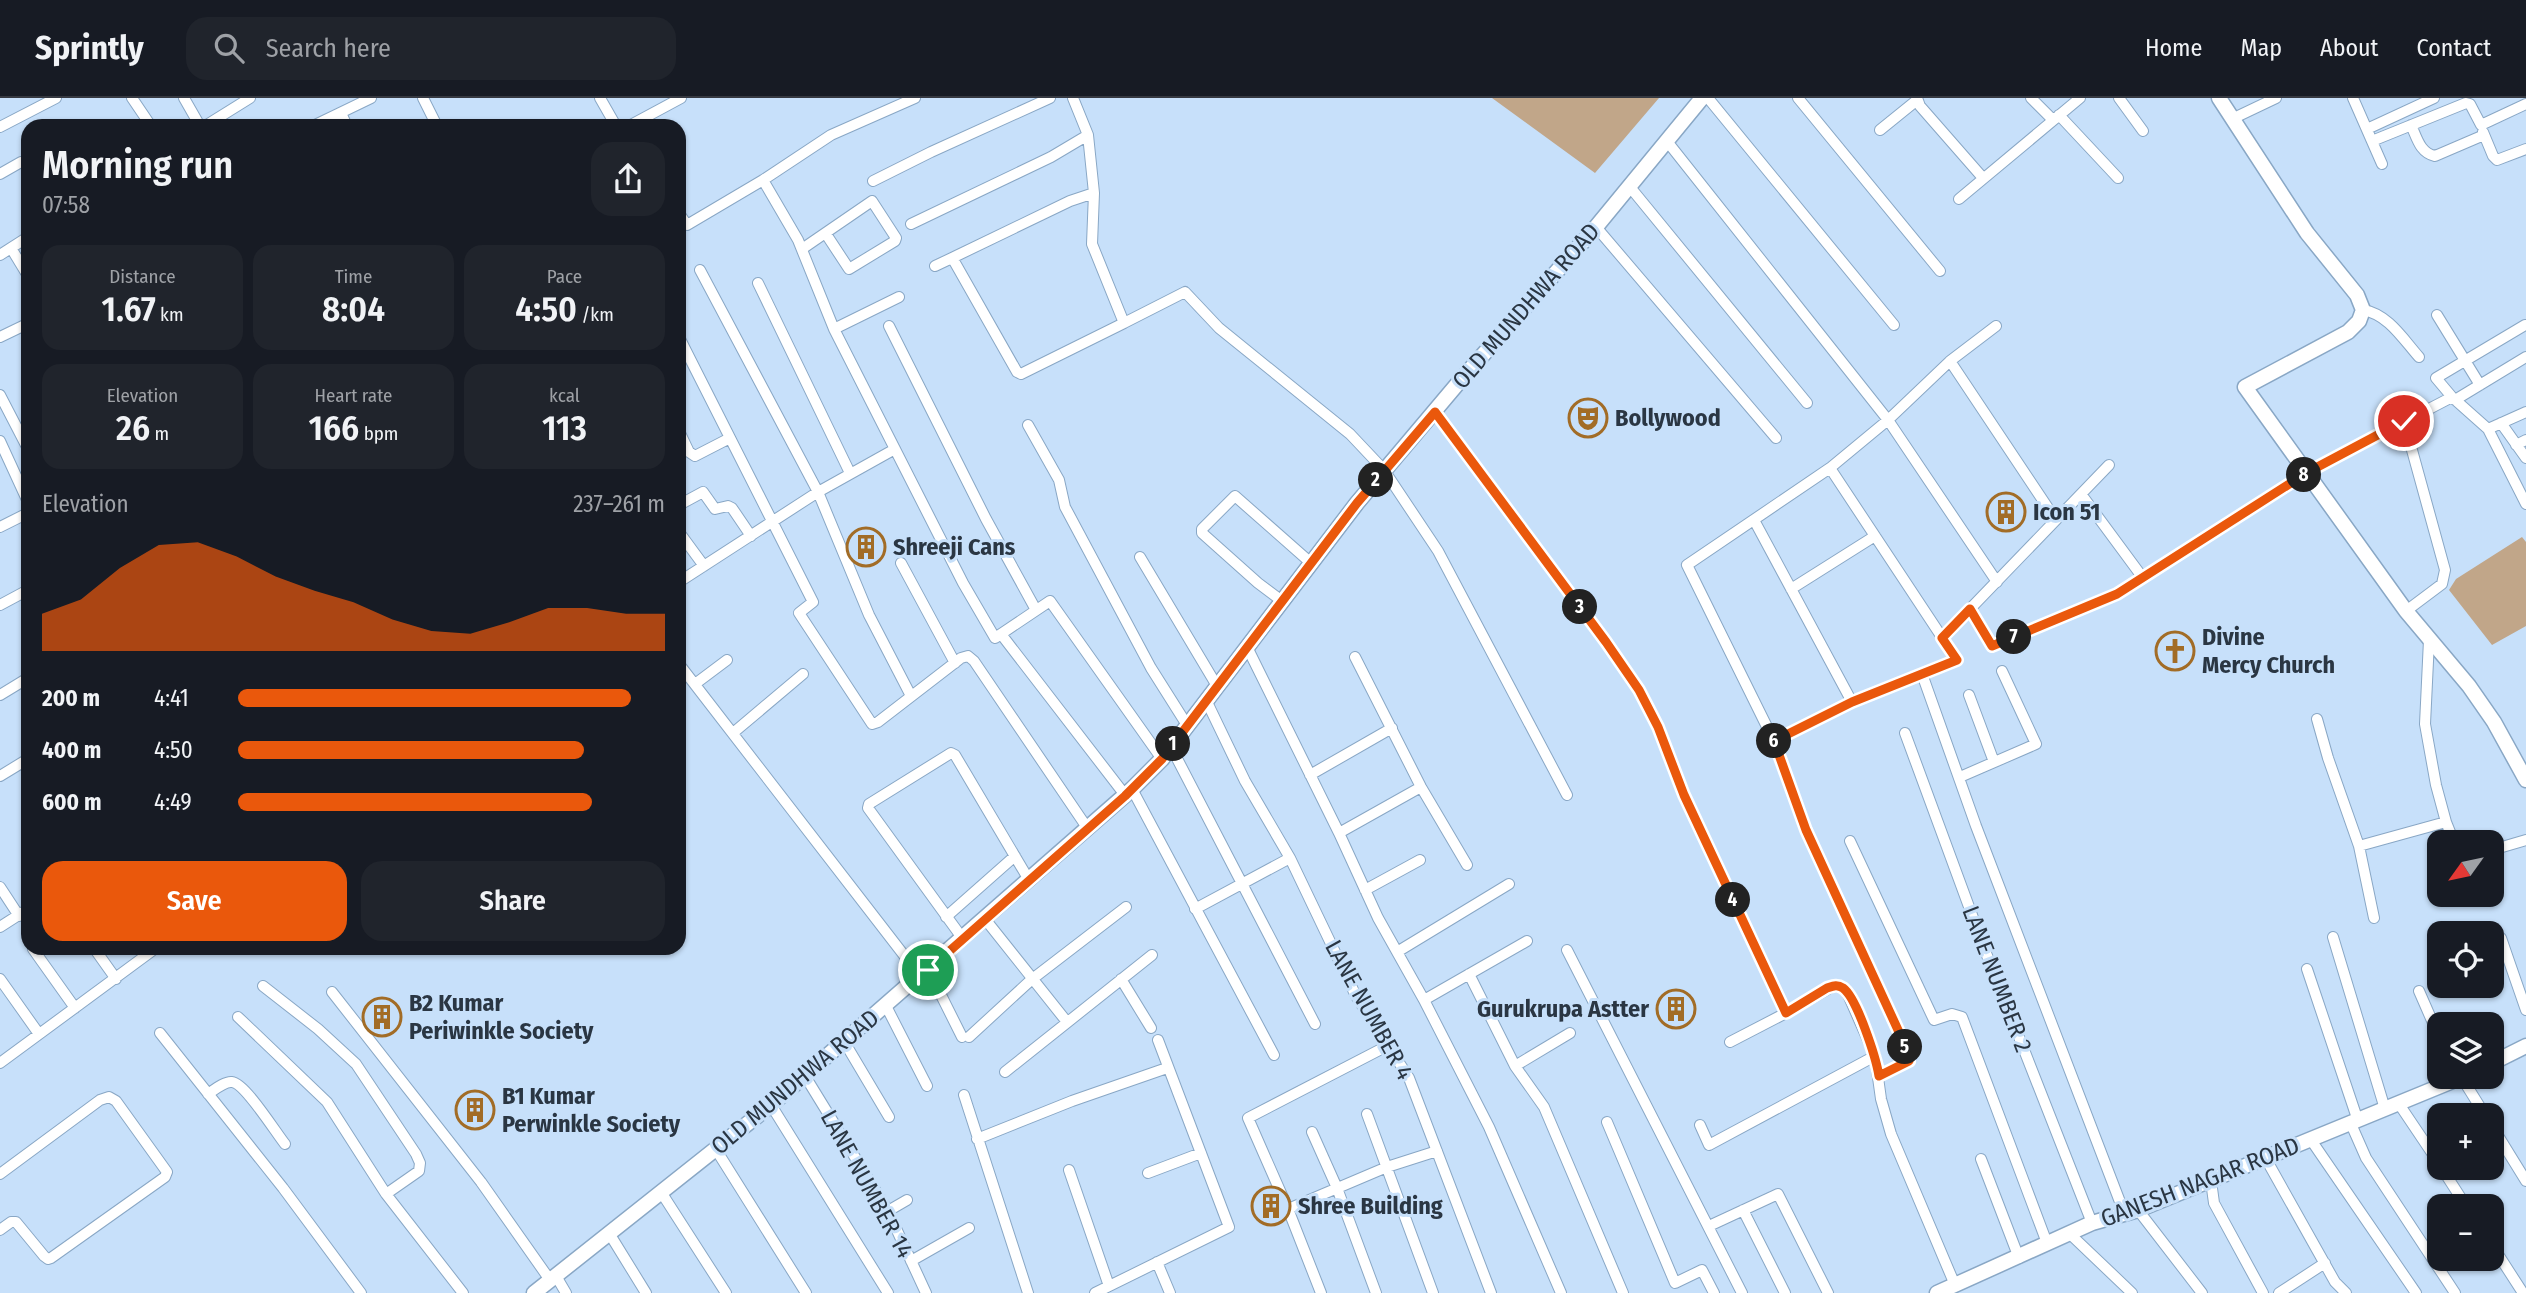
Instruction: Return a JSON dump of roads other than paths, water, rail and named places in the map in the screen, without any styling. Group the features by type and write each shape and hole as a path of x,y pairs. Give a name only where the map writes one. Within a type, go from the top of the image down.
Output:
{"street":[{"path":"0,127 56,98"},
{"path":"132,98 146,119"},
{"path":"184,98 198,119"},
{"path":"214,119 250,98"},
{"path":"328,119 371,98"},
{"path":"423,98 434,119"},
{"path":"600,98 612,119"},
{"path":"642,119 681,98"},
{"path":"686,224 763,180 831,135 915,98"},
{"path":"873,181 1050,98"},
{"path":"1073,98 1088,135 1094,192 1093,244 1124,323"},
{"name":"OLD MUNDHWA ROAD","path":"534,1293 845,1043 1129,792 1166,753 1384,470 1597,227 1702,98"},
{"path":"1708,98 1894,325"},
{"path":"1798,98 1940,271"},
{"path":"2031,98 2056,117 2118,177"},
{"path":"1959,199 2080,98"},
{"path":"2119,98 2143,131"},
{"path":"2219,98 2307,233 2357,295 2363,310 2359,321 2348,332 2245,387 2406,611 2469,686 2494,722 2526,780"},
{"path":"2234,118 2276,98"},
{"path":"2353,98 2382,164"},
{"path":"1880,130 1917,99 1983,178"},
{"path":"2367,129 2428,99"},
{"path":"2372,141 2468,103 2497,160 2526,149"},
{"path":"2411,125 2421,148 2429,155 2435,156 2526,104"},
{"path":"341,113 344,119"},
{"path":"911,224 1051,157 1088,135"},
{"path":"1666,140 1888,420 1997,582"},
{"path":"0,174 21,162"},
{"path":"763,180 802,250 834,329 963,583 995,638 1050,601 1166,753 1242,884 1315,1024"},
{"path":"1630,187 1807,402"},
{"path":"935,266 1094,192"},
{"path":"802,250 872,201 896,238 849,269 826,234"},
{"path":"1597,227 1776,438"},
{"path":"0,255 21,242"},
{"path":"11,248 21,264"},
{"path":"954,257 1017,372 1021,374 1185,292 1219,328 1350,434 1384,470 1438,551 1567,795"},
{"path":"700,270 818,492 869,615 911,696"},
{"path":"758,283 850,473"},
{"path":"834,329 899,298"},
{"path":"2363,310 2385,318 2419,357"},
{"path":"2437,315 2480,385"},
{"path":"2525,325 2436,378 2454,399 2488,429 2526,504"},
{"path":"889,326 986,519 1036,611"},
{"path":"1879,1076 1909,1061 1904,1043 1806,830 1774,741 1687,565 1830,468 1888,420 1950,361 1996,326"},
{"path":"0,337 21,327"},
{"path":"686,351 814,602 799,613 872,724 968,656 1088,829"},
{"path":"1970,609 1992,646 2117,594 2308,472 2404,421 2454,399 2526,357"},
{"path":"1950,361 2056,520"},
{"path":"0,395 21,436"},
{"path":"1435,412 1614,652 1639,690 1658,727 1684,795 1786,1013"},
{"path":"2488,429 2526,412"},
{"path":"2404,421 2445,570 2442,584 2406,611"},
{"path":"2501,423 2521,442 2526,458"},
{"path":"1028,425 1059,480 1065,507 1071,519 1151,668 1187,725"},
{"path":"686,446 695,456 730,438"},
{"path":"0,442 21,487"},
{"path":"686,575 704,566 818,492 895,449"},
{"path":"1942,638 2109,466"},
{"path":"1774,741 1852,702 1957,660 1830,468"},
{"path":"686,501 703,492 715,509 732,508 751,536"},
{"path":"2081,494 2143,578"},
{"path":"1282,601 1258,583 1202,533 1202,530 1235,496 1311,563"},
{"path":"1,526 21,516"},
{"path":"1754,520 1852,702"},
{"path":"1791,589 1875,536"},
{"path":"686,542 704,566"},
{"path":"1140,556 1217,686"},
{"path":"901,563 955,663"},
{"path":"0,605 21,594"},
{"path":"1001,634 1129,792 1274,1055"},
{"path":"2429,640 2425,724 2449,830"},
{"path":"1247,647 1365,890 1489,1127 1560,1293"},
{"path":"1354,657 1421,787 1466,865"},
{"path":"695,684 727,660"},
{"path":"1960,777 2036,744 2002,671"},
{"path":"686,673 924,973 966,1037 1031,980 1126,907"},
{"path":"733,733 803,674"},
{"path":"1922,674 1976,826 2131,1212 2202,1293"},
{"path":"0,695 21,682"},
{"path":"1969,695 1994,762"},
{"name":"LANE NUMBER 4","path":"1206,700 1245,781 1290,858 1356,996 1409,1078 1491,1293"},
{"path":"2317,719 2359,846 2374,918"},
{"path":"1310,775 1392,728"},
{"name":"LANE NUMBER 2","path":"1905,733 1986,953 2092,1223"},
{"path":"963,939 868,808 869,804 951,753 955,755 1029,880"},
{"path":"0,776 21,763"},
{"path":"1339,833 1421,787"},
{"path":"2359,846 2446,822"},
{"path":"2504,846 2526,840"},
{"path":"1850,841 1934,1020 1952,1014 1962,1017 2047,1244"},
{"path":"946,917 1015,856"},
{"path":"1195,909 1290,858"},
{"path":"1365,890 1419,860"},
{"path":"1398,953 1509,884"},
{"path":"0,887 19,916 0,927"},
{"path":"985,919 1067,1022"},
{"path":"2333,937 2392,1107 2427,1150"},
{"path":"1424,1000 1527,941"},
{"path":"2504,947 2526,1010"},
{"path":"1567,950 1742,1293"},
{"path":"37,955 75,1008"},
{"path":"99,955 116,979"},
{"path":"1,1059 116,979 145,955"},
{"path":"1005,1072 1152,955"},
{"path":"2307,969 2366,1158 2455,1293"},
{"path":"1469,974 1515,1066 1544,1107 1623,1293"},
{"path":"0,979 39,1034"},
{"path":"1121,979 1152,1028"},
{"path":"263,986 318,1029 356,1064 416,1154 420,1163 419,1171 386,1194"},
{"path":"1730,1042 1827,988 1833,986 1846,990 1875,1056 1881,1098 1891,1134 1955,1285"},
{"path":"2418,991 2428,1012"},
{"path":"332,992 566,1293"},
{"path":"886,1006 927,1086"},
{"path":"239,1017 327,1102 386,1194 463,1293"},
{"path":"160,1033 283,1188 361,1293"},
{"path":"1515,1066 1570,1033"},
{"path":"1095,1293 1229,1227 1158,1040"},
{"path":"845,1043 889,1117"},
{"path":"1321,1293 1248,1118 1389,1045"},
{"path":"2504,1057 2526,1045"},
{"path":"1700,1125 1709,1145 1875,1056"},
{"path":"977,1139 1072,1101 1167,1068"},
{"name":"LANE NUMBER 14","path":"805,1076 888,1211 926,1293"},
{"path":"208,1094 229,1081 235,1082 285,1144"},
{"name":"GANESH NAGAR ROAD","path":"1937,1293 2020,1258 2092,1223 2131,1212 2211,1181 2434,1089"},
{"path":"964,1095 1028,1293"},
{"path":"0,1174 63,1126 100,1100 109,1097 116,1101 167,1172 165,1177 51,1258 44,1256 16,1222 0,1230"},
{"path":"771,1105 888,1293"},
{"path":"1367,1114 1433,1293"},
{"path":"1607,1122 1675,1283 1702,1270 1714,1293"},
{"path":"1312,1132 1337,1188 1376,1293"},
{"path":"2311,1140 2416,1293"},
{"path":"2504,1145 2526,1181"},
{"path":"715,1148 806,1293"},
{"path":"1288,1209 1387,1167 1437,1151"},
{"path":"1148,1173 1201,1153"},
{"path":"1981,1159 2020,1258"},
{"path":"2266,1159 2335,1282 2346,1293"},
{"path":"1069,1170 1109,1286"},
{"path":"2211,1181 2214,1203 2263,1293"},
{"path":"661,1192 726,1293"},
{"path":"1709,1226 1778,1194 1829,1293"},
{"path":"888,1211 907,1200"},
{"path":"1743,1210 1785,1293"},
{"path":"911,1261 969,1228"},
{"path":"609,1233 646,1293"},
{"path":"2069,1233 2132,1293"},
{"path":"1157,1262 1170,1293"},
{"path":"2279,1293 2325,1263"},
{"path":"2504,1263 2524,1293"}],"place":[{"name":"Bollywood","path":"1588,418"},
{"name":"Icon 51","path":"2006,512"},
{"name":"Shreeji Cans","path":"866,547"},
{"name":"Divine Mercy Church","path":"2175,651"},
{"name":"Gurukrupa Astter","path":"1676,1009"},
{"name":"B2 Kumar Periwinkle Society","path":"382,1017"},
{"name":"B1 Kumar Perwinkle Society","path":"475,1110"},
{"name":"Shree Building","path":"1271,1206"}]}
